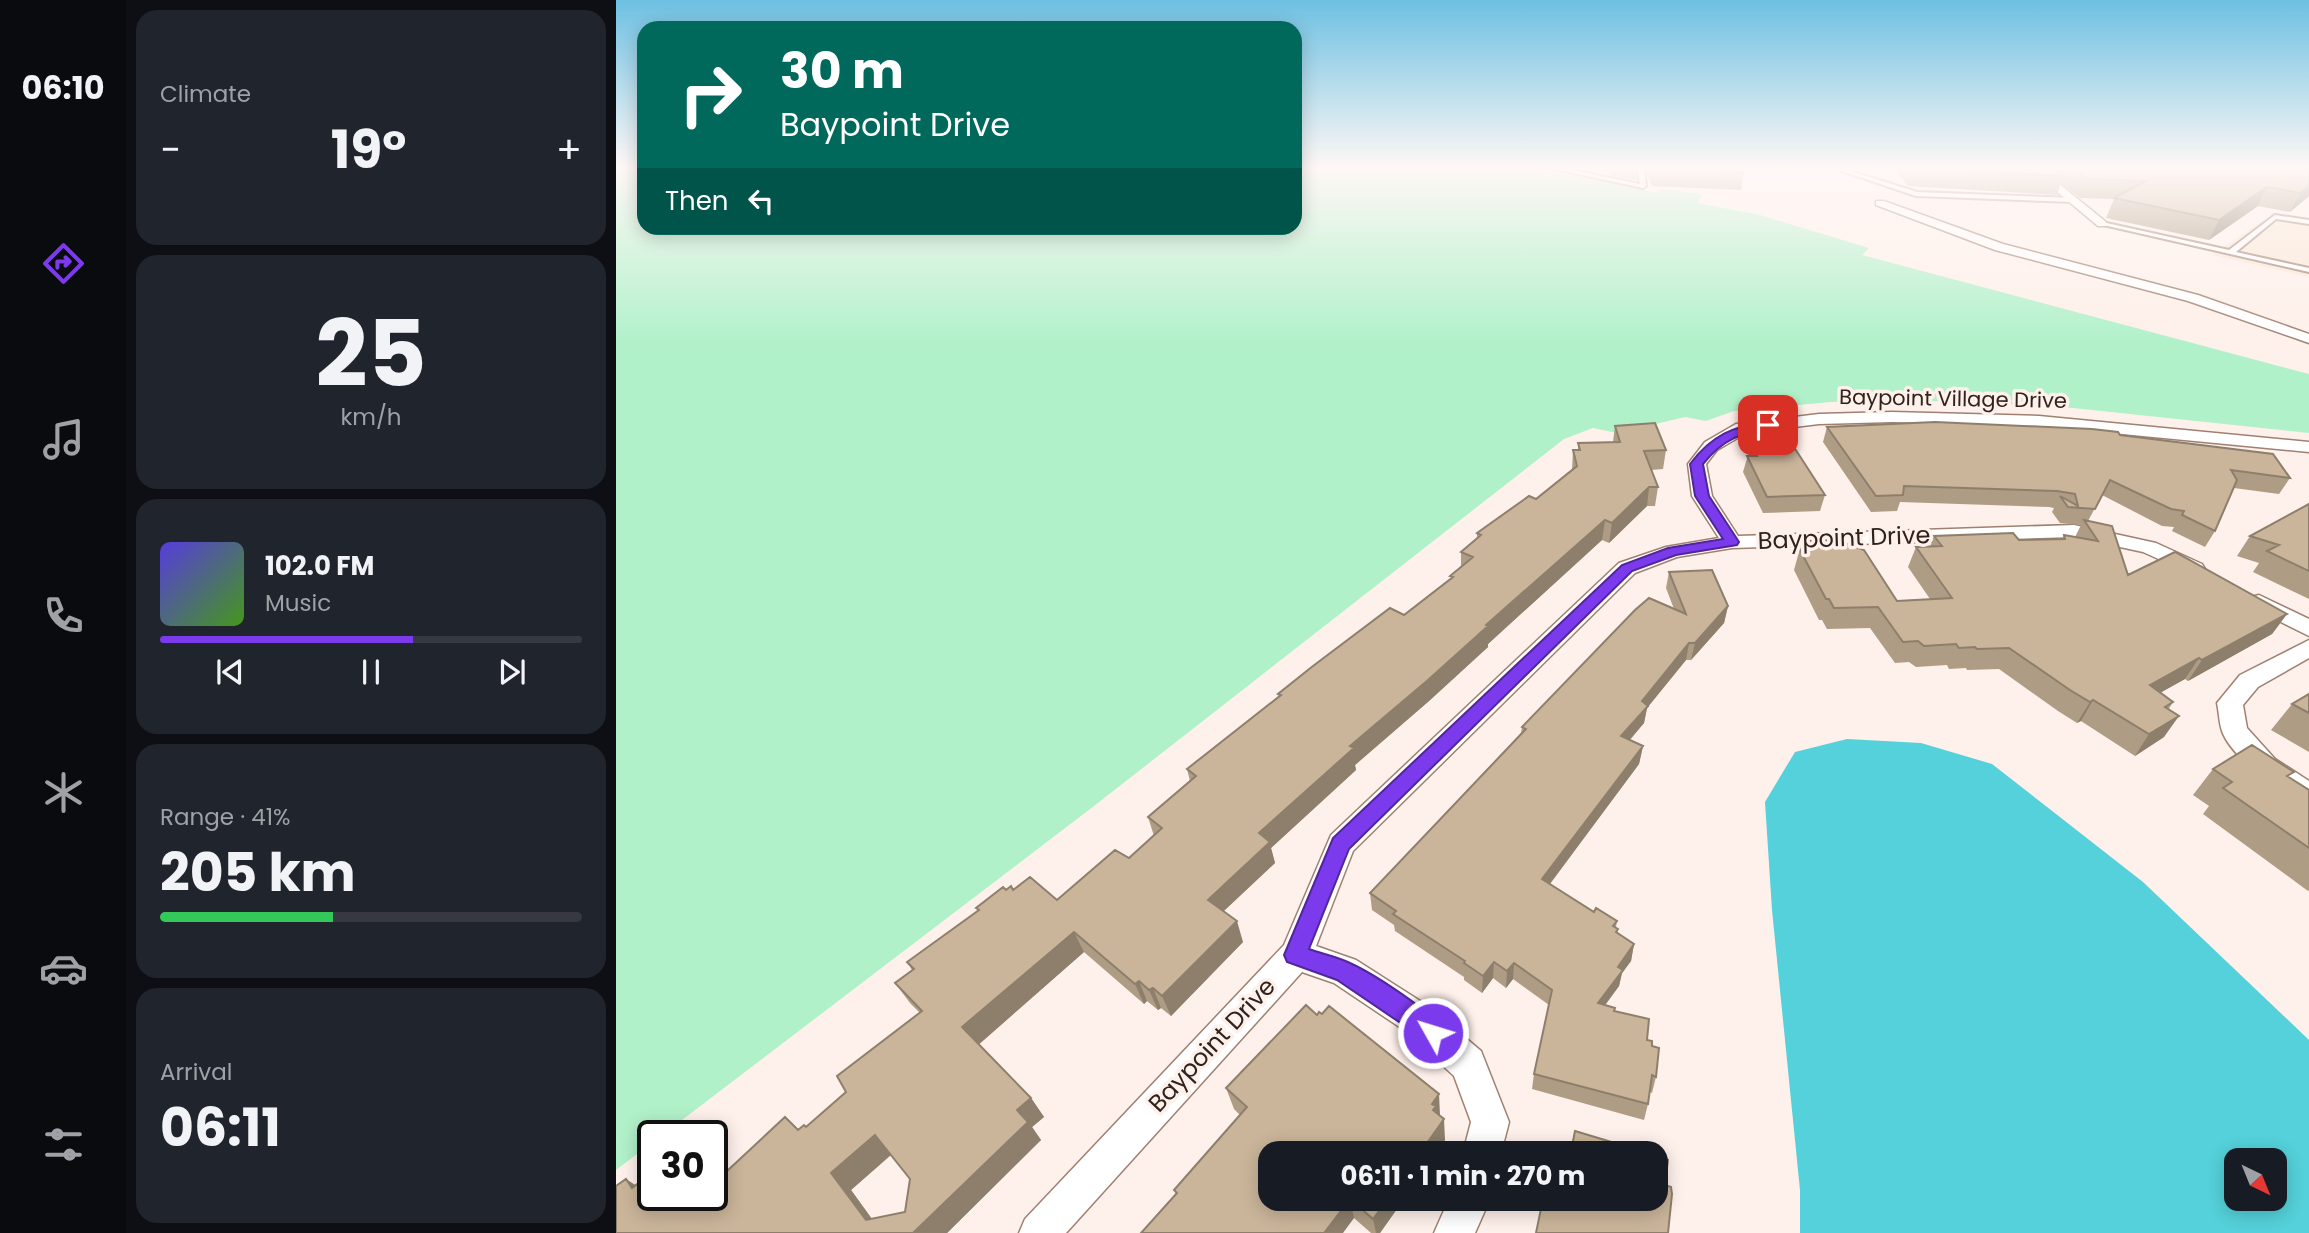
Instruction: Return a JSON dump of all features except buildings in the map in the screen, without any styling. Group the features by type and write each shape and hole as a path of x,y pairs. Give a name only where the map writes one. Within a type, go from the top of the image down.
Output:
{"street":[{"path":"1944,227 1999,247 2193,298 2309,339"},
{"name":"Baypoint Village Drive","path":"1732,542 1702,496 1696,464 1711,446 1742,428 1819,419 1965,418 2063,423 2309,447"},
{"name":"Baypoint Drive","path":"1039,1233 1296,955 1341,844 1627,568 1673,551 1732,542 2074,531 2150,547 2211,578"},
{"path":"2235,590 2309,628"},
{"path":"2309,649 2249,681 2230,703 2235,731 2265,766 2309,796"},
{"path":"1296,955 1344,971 1416,1018 1468,1064 1490,1122 1485,1141"},
{"path":"1454,1233 1465,1211"}],"lane":[{"path":"2113,227 2309,270"},
{"path":"2230,253 2263,227"}],"shaded area":[{"path":"2253,227 2309,227 2309,277 2212,255"}],"green space":[{"path":"616,227 637,227 637,235 1302,235 1302,227 1798,227 1869,248 1862,255 2309,374 2309,433 2073,408 1954,401 1830,402 1734,411 1706,421 1685,417 1617,433 1593,428 1564,439 1094,806 682,1120 637,1120 637,1154 616,1170"}],"water":[{"path":"1847,739 1921,743 1992,764 2143,882 2309,1040 2309,1233 1800,1233 1800,1190 1772,910 1765,802 1795,752"}],"route":[{"path":"1433,1033 1416,1018 1344,971 1296,955 1341,844 1627,568 1673,551 1732,542 1702,496 1696,464 1711,446 1742,428 1768,425"}]}
